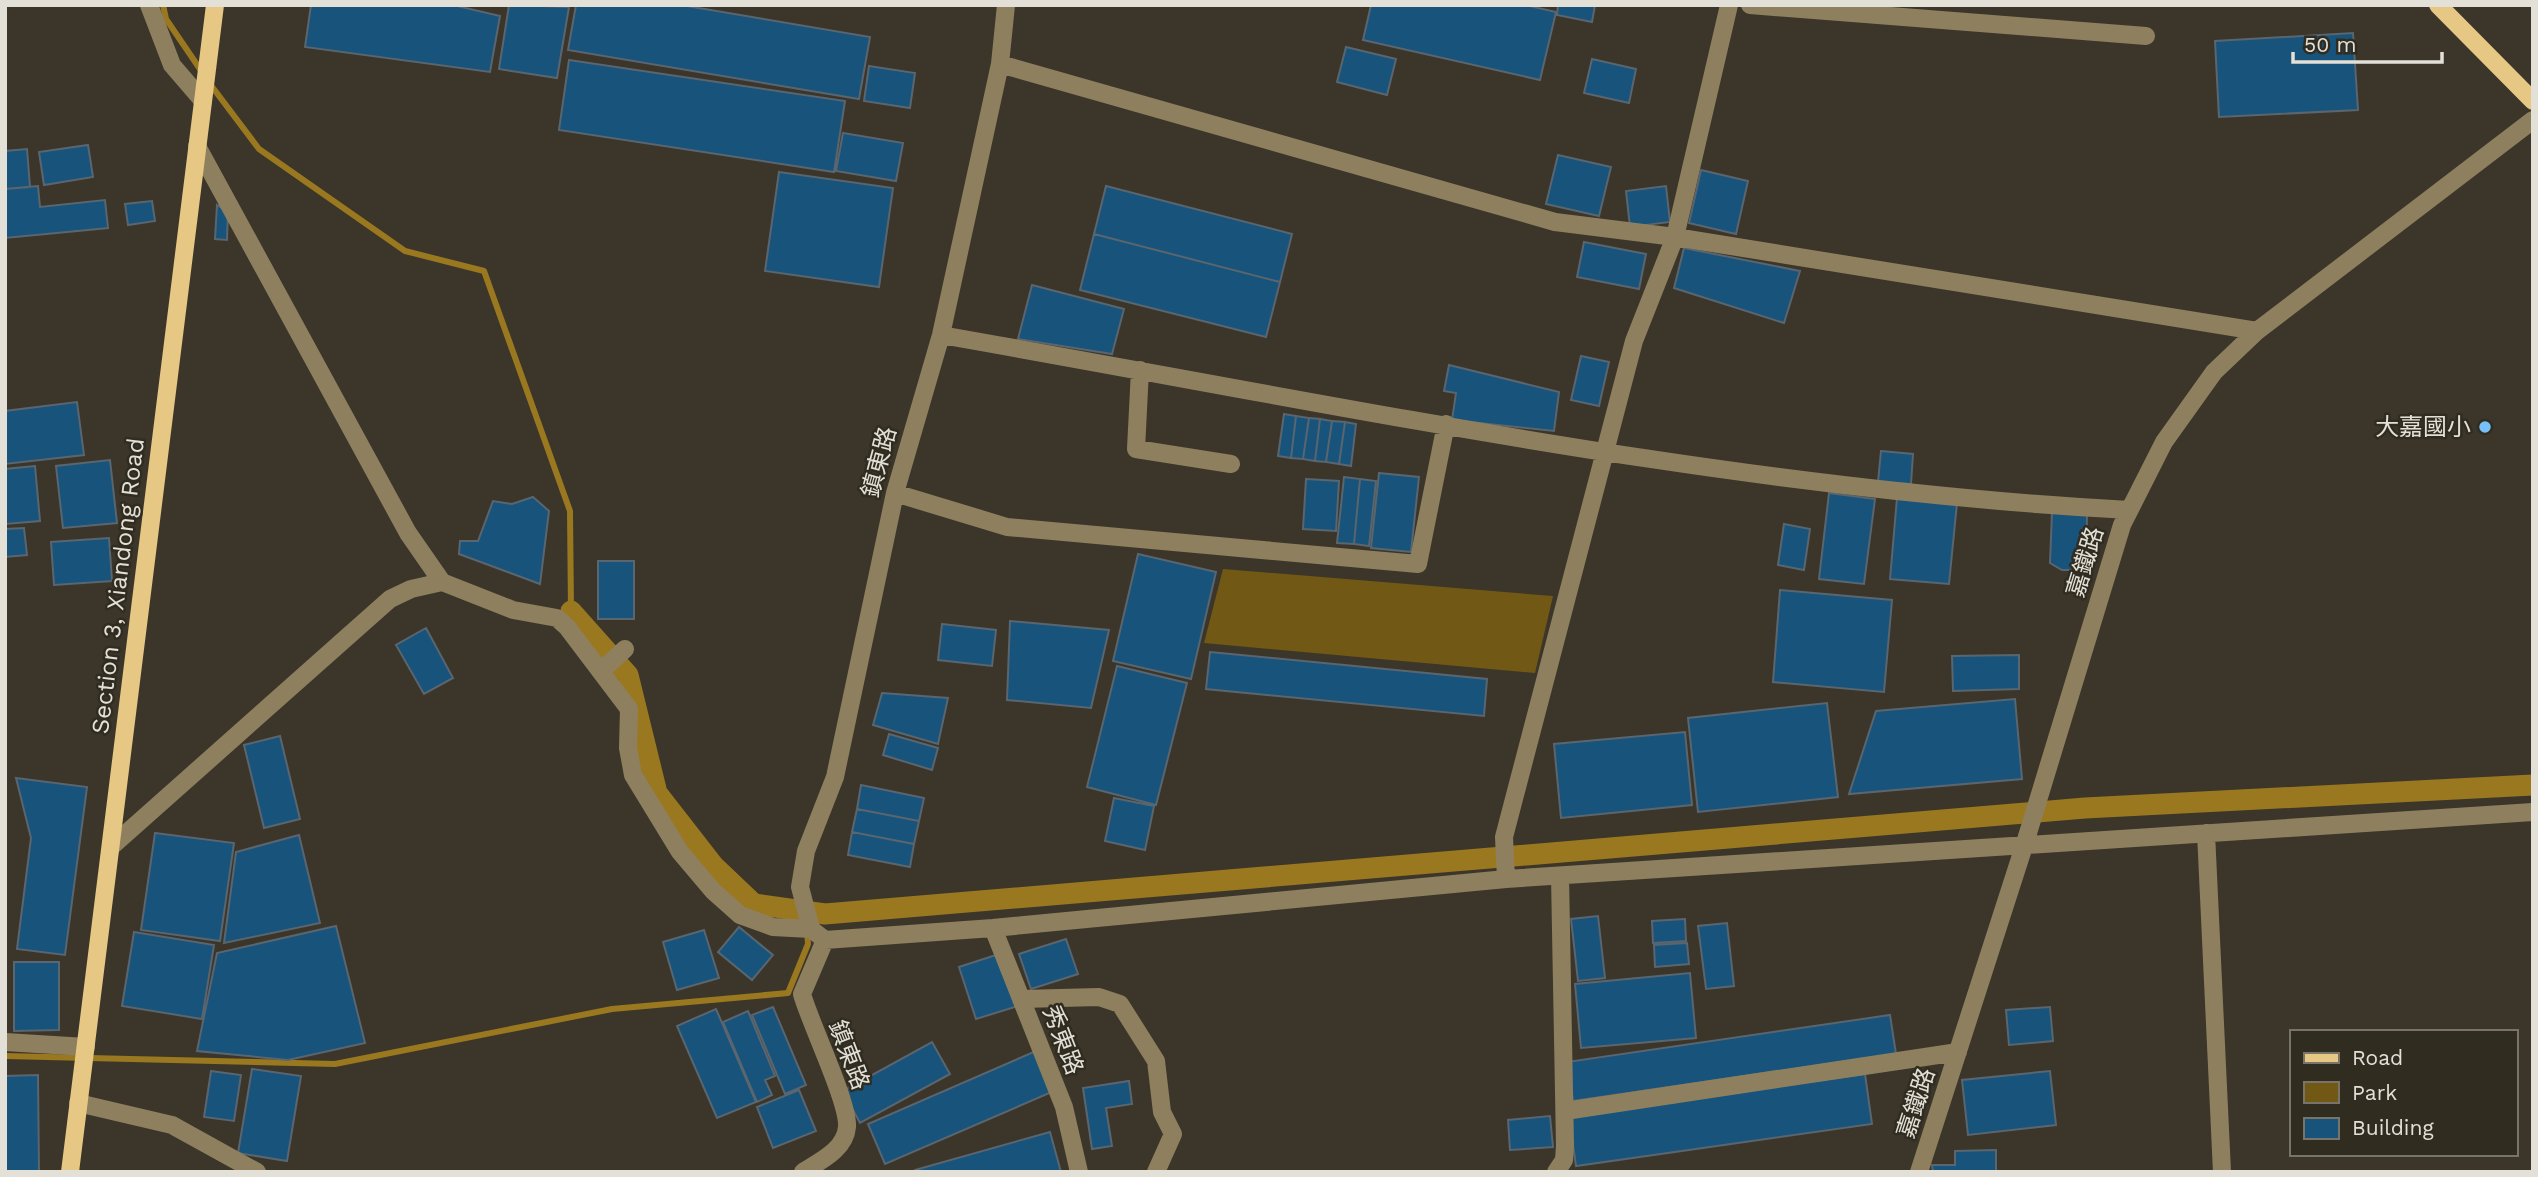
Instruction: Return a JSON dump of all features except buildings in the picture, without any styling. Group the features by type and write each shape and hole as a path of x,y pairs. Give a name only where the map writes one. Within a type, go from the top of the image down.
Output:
{"main road":[{"name":"Section 3, Xiandong Road","path":"70,1172 215,5"},
{"path":"2438,5 2533,101"}],"street":[{"path":"149,5 172,65 204,97"},
{"name":"鎮東路","path":"803,1172 833,1153 847,1128 843,1104 802,994 818,934 800,887 806,851 835,778 895,493 941,335 1000,64 1006,5"},
{"path":"1506,871 1504,837 1634,341 1675,237 1729,5"},
{"path":"1751,5 2146,36"},
{"path":"1000,64 1555,222 1675,237 2257,331"},
{"name":"嘉鐵路","path":"1919,1172 2129,510 2164,442 2206,382 2257,331 2533,120"},
{"path":"197,146 408,533 442,582 513,610 557,618 629,709 628,748 633,775 680,852 713,891 740,915 772,926 818,934 993,928 1506,871 1560,876 2026,837 2206,833 2533,812"},
{"path":"941,335 1446,424 1883,492 2129,510"},
{"path":"1140,370 1136,449 1231,464"},
{"path":"895,493 1007,527 1418,564 1446,424"},
{"path":"112,846 390,598 411,589 442,582"},
{"path":"601,671 625,649"},
{"path":"2206,833 2222,1172"},
{"path":"1556,1172 1564,1160 1565,1111 1560,876"},
{"name":"秀東路","path":"993,928 1063,1107 1079,1172"},
{"path":"1021,999 1099,997 1120,1004 1156,1061 1162,1112 1173,1134 1156,1172"},
{"path":"5,1042 86,1046"},
{"path":"1565,1111 1958,1052"},
{"path":"78,1103 172,1125 257,1172"}],"green space":[{"path":"1223,569 1553,596 1535,673 1204,643"}],"waterway":[{"path":"163,5 166,19 202,72"},
{"path":"210,84 259,149 405,251 484,271 570,511 571,611"},
{"path":"571,611 628,675 657,793 713,865 754,904 825,914 2085,808 2533,785"},
{"path":"5,1056 335,1064 612,1009 788,993 808,944 807,930"}],"place":[{"name":"大嘉國小","path":"2485,427"}]}
